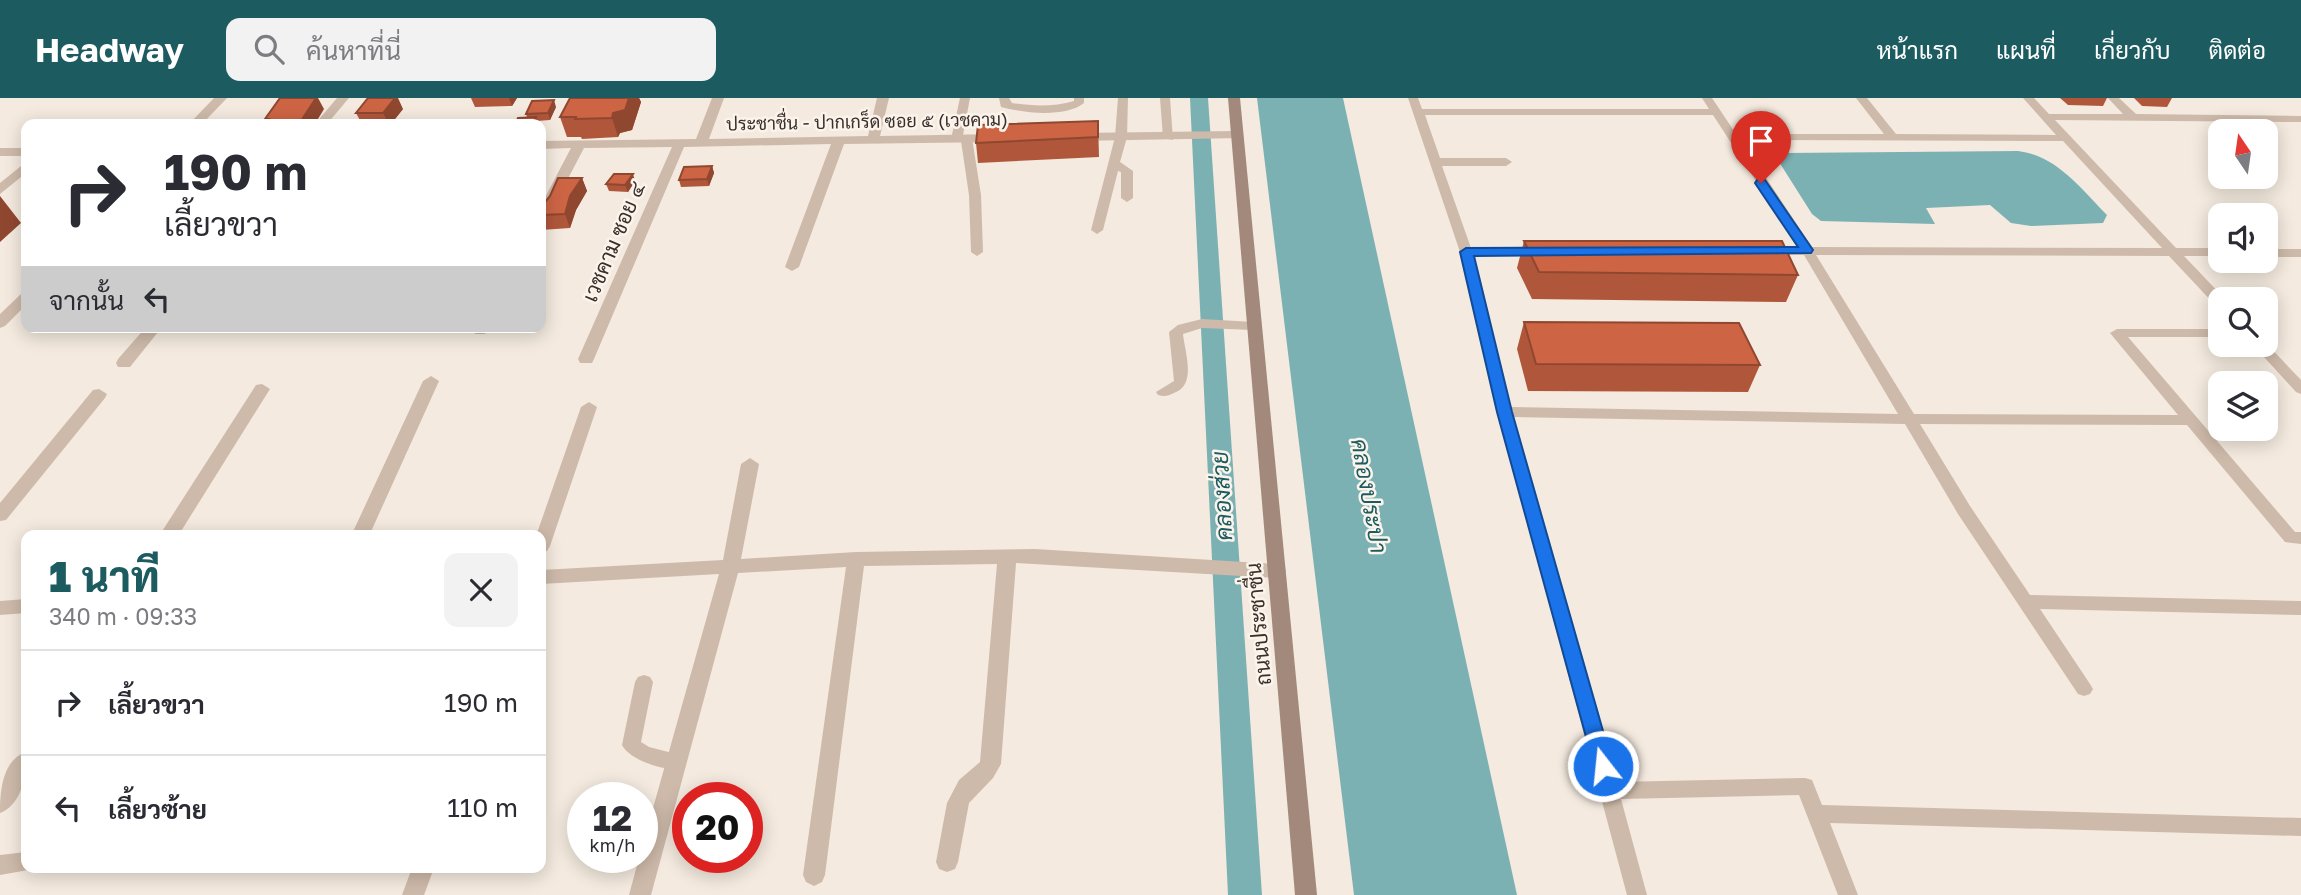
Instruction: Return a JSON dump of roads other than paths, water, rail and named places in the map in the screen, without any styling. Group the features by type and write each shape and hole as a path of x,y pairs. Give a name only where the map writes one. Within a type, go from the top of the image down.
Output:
{"main road":[{"name":"ถนนประชาชื่น","path":"1234,98 1230,135 1253,326 1269,570 1306,895"}],"street":[{"path":"200,119 221,98"},
{"path":"325,119 343,98"},
{"path":"701,142 718,98"},
{"path":"873,140 883,98"},
{"path":"1057,137 1169,138 1230,135"},
{"name":"ประชาชื่น - ปากเกร็ด ซอย ๕ (เวชคาม)","path":"546,143 562,138 580,144 1018,138"},
{"path":"792,267 839,141"},
{"name":"เวชคาม ซอย ๔","path":"586,359 680,142"},
{"path":"546,208 580,144"},
{"path":"0,152 21,152"},
{"path":"0,190 21,171"},
{"path":"0,323 21,302"},
{"path":"124,363 150,333"},
{"path":"363,530 431,381"},
{"path":"173,530 262,389"},
{"path":"0,514 99,394"},
{"path":"546,532 589,407"},
{"path":"640,895 731,565 750,464"},
{"path":"947,862 956,811 967,788 983,776 990,764 1007,556"},
{"path":"546,577 856,559 1007,556 1200,564 1269,570"},
{"path":"814,875 856,559"},
{"path":"0,608 21,606"},
{"path":"0,803 21,769"},
{"path":"0,865 21,863"},
{"path":"413,895 421,873"}],"lane":[{"path":"965,98 961,139 975,195 977,252"},
{"path":"1004,98 1005,105 1010,107 1037,103 1073,107 1079,103 1079,98"},
{"path":"1097,230 1121,137 1123,98"},
{"path":"1165,98 1169,138"},
{"path":"1707,98 1807,250 1908,419 2084,690"},
{"path":"1861,98 1893,138"},
{"path":"2028,98 2208,289"},
{"path":"2113,98 2133,118"},
{"path":"1637,895 1505,412 1466,252 1415,105 1715,112"},
{"path":"2046,117 2301,119"},
{"path":"1731,137 2067,138"},
{"path":"1436,162 1506,162"},
{"path":"1114,163 1127,171 1127,198"},
{"path":"1752,251 2208,252"},
{"path":"1466,252 1562,252"},
{"path":"2278,253 2301,253"},
{"path":"1163,391 1177,387 1181,381 1176,332 1193,325 1253,326"},
{"path":"2208,333 2117,333 2291,538 2301,538"},
{"path":"2271,357 2301,388"},
{"path":"1505,412 1908,419 2190,420"},
{"path":"2026,602 2301,608"},
{"path":"644,682 632,745 644,754 677,762"},
{"path":"1610,791 1805,786 1848,895"},
{"path":"1816,814 2301,827"}],"water":[{"name":"คลองประปา","path":"1257,98 1343,98 1517,895 1354,895"},
{"path":"2018,151 2045,159 2067,175 2107,215 2103,223 2031,226 2011,223 1990,205 1926,208 1935,224 1821,221 1812,214 1776,157 1785,153"}],"waterway":[{"name":"คลองส่วย","path":"1199,98 1245,895"}]}
